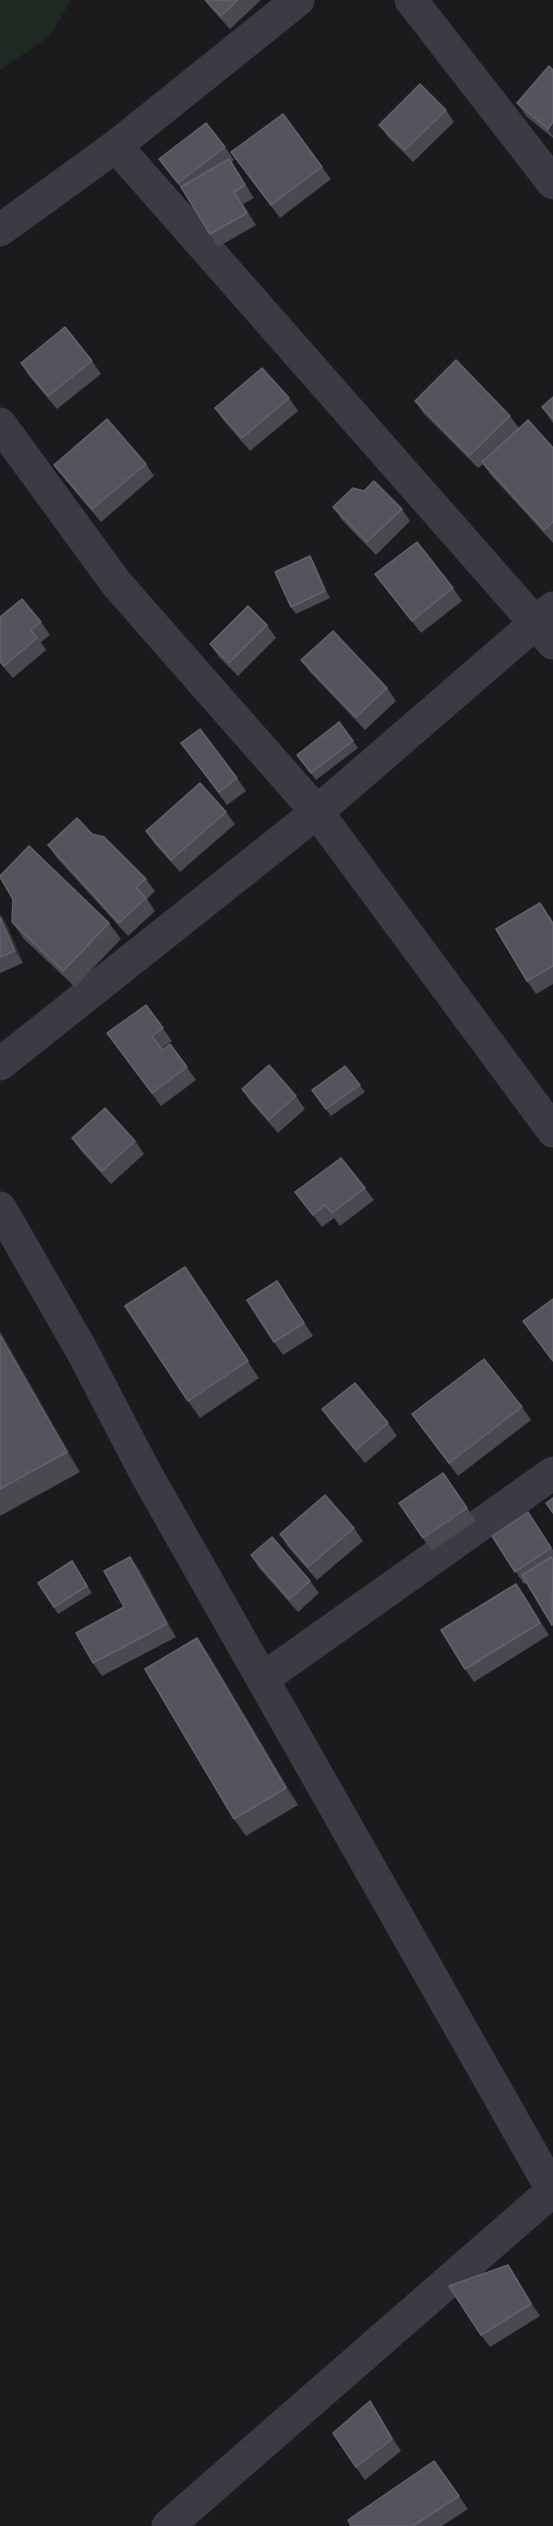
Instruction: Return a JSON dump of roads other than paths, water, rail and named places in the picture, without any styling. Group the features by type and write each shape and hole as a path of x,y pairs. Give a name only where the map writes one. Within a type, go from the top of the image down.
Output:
{"street":[{"path":"0,230 116,146 298,0"},
{"path":"411,0 553,183"},
{"path":"0,1064 317,812 547,625 116,146"},
{"path":"0,424 116,583 317,812 553,1131"},
{"path":"0,1208 81,1348 145,1472 553,2190 168,2526"},
{"path":"264,1678 553,1473"}]}
